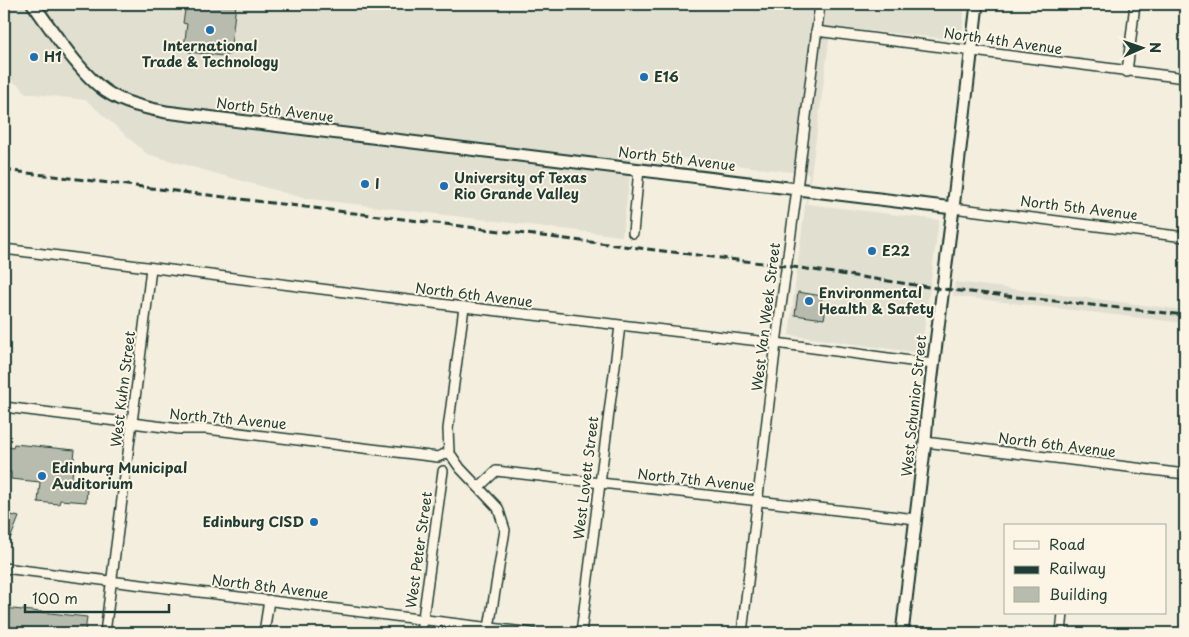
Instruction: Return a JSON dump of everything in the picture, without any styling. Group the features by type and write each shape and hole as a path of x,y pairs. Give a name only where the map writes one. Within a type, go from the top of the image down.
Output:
{"street":[{"name":"North 5th Avenue","path":"33,4 82,69 107,92 137,106 166,112 1185,236"},
{"name":"West Van Week Street","path":"742,633 776,343 820,4"},
{"name":"West Schunior Street","path":"902,633 977,4"},
{"path":"1127,72 1135,4"},
{"name":"North 4th Avenue","path":"816,31 1185,78"},
{"path":"633,233 639,169"},
{"name":"North 6th Avenue","path":"8,250 620,326 776,343 933,364"},
{"name":"West Kuhn Street","path":"105,633 133,423 151,268"},
{"path":"464,307 448,429 449,452 460,468 498,508 504,530 490,628"},
{"name":"West Lovett Street","path":"581,633 620,326"},
{"name":"North 7th Avenue","path":"4,408 180,429 207,429 438,457 449,452"},
{"name":"North 6th Avenue","path":"925,442 1185,474"},
{"name":"West Peter Street","path":"422,633 443,471"},
{"name":"North 7th Avenue","path":"478,488 496,471 916,519"},
{"name":"North 8th Avenue","path":"4,568 532,633"},
{"path":"264,633 268,600"},
{"path":"1061,633 1063,614"}],"shaded area":[{"name":"University of Texas Rio Grande Valley","path":"4,4 965,4 961,40 831,27 807,204 939,220 921,353 789,335 809,174 633,152 622,236 303,198 147,154 86,100 26,93 20,86 4,76"},
{"path":"955,282 1185,310 1185,323 953,296"}],"building":[{"name":"International Trade & Technology","path":"186,4 236,4 230,54 223,56 189,52 184,48 187,24 183,23"},
{"name":"Environmental Health & Safety","path":"798,292 822,296 821,307 826,308 824,319 795,315"},
{"name":"Edinburg Municipal Auditorium","path":"14,444 75,450 71,486 87,488 86,502 60,500 59,504 38,502 40,482 11,479 11,472 6,472 8,447 13,448"},
{"path":"4,513 19,517 11,537 4,536"},
{"path":"4,608 87,617 85,633 4,633"}],"railway":[{"path":"4,170 786,266 942,289 1185,315"}],"place":[{"name":"International Trade & Technology","path":"210,30"},
{"name":"H1","path":"34,57"},
{"name":"E16","path":"644,77"},
{"name":"I","path":"365,184"},
{"name":"University of Texas Rio Grande Valley","path":"444,186"},
{"name":"E22","path":"872,251"},
{"name":"Environmental Health & Safety","path":"809,301"},
{"name":"Edinburg Municipal Auditorium","path":"42,476"},
{"name":"Edinburg CISD","path":"314,522"}]}
